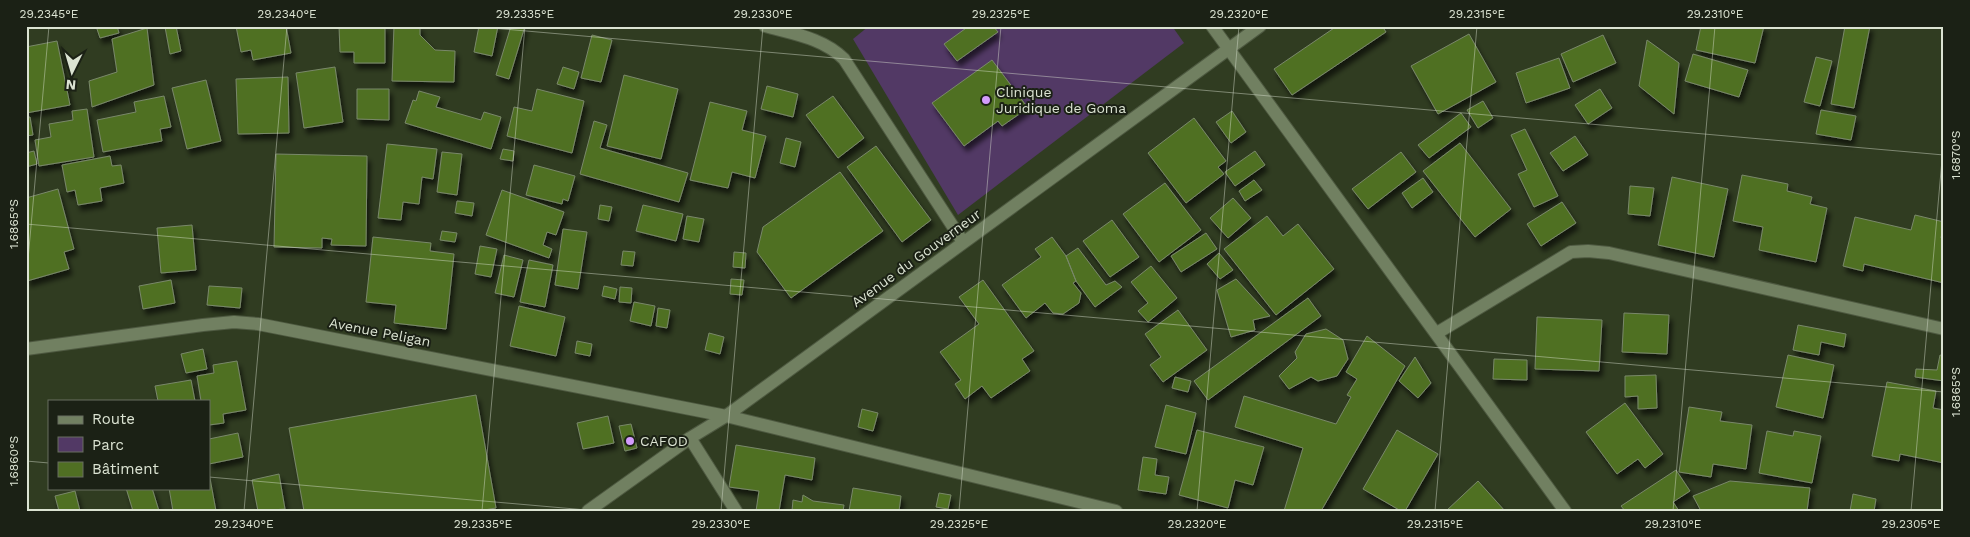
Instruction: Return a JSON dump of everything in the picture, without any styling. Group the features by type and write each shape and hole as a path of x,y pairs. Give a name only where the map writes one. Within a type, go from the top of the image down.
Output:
{"street":[{"path":"765,26 821,41 835,50 844,59 963,242"},
{"path":"1212,26 1566,511"},
{"name":"Avenue du Gouverneur","path":"588,511 690,438 726,416 1260,26"},
{"path":"1437,333 1571,252 1588,251 1609,253 1944,329"},
{"name":"Avenue Peligan","path":"26,349 202,325 234,322 258,324 726,416 1116,511"},
{"path":"690,438 736,511"}],"green space":[{"path":"869,26 1172,26 1184,43 958,215 853,39"}],"building":[{"path":"96,26 117,26 119,33 100,38"},
{"path":"176,26 181,51 170,54 165,27"},
{"path":"236,26 286,26 291,53 253,60 251,50 241,52"},
{"path":"339,26 385,26 385,63 354,63 354,52 340,52"},
{"path":"394,26 420,26 420,35 435,50 455,51 454,82 392,81"},
{"path":"479,26 498,26 492,56 474,52"},
{"path":"511,26 525,26 509,79 496,75"},
{"path":"969,26 993,26 998,32 957,61 944,44"},
{"path":"1337,26 1382,26 1386,32 1292,95 1274,69"},
{"path":"1701,26 1764,26 1755,63 1696,50"},
{"path":"1845,26 1870,26 1854,108 1831,104"},
{"path":"147,28 154,85 92,107 89,81 117,72 112,39"},
{"path":"1469,34 1496,82 1438,114 1411,66"},
{"path":"592,35 612,40 601,82 581,78"},
{"path":"1603,35 1616,63 1573,82 1561,54"},
{"path":"1647,40 1679,63 1674,114 1639,86"},
{"path":"57,41 70,105 26,113 26,47"},
{"path":"1693,54 1748,70 1739,97 1685,81"},
{"path":"1816,57 1832,61 1820,106 1804,102"},
{"path":"1559,58 1570,88 1526,103 1516,73"},
{"path":"992,60 1028,108 1002,126 998,121 964,146 932,103"},
{"path":"335,67 343,122 304,128 296,73"},
{"path":"563,67 579,72 574,89 557,84"},
{"path":"624,75 678,89 661,159 607,146"},
{"path":"288,77 289,133 238,134 236,79"},
{"path":"206,80 221,141 187,149 172,88"},
{"path":"767,86 798,94 793,117 761,109"},
{"path":"357,89 389,89 389,120 357,119"},
{"path":"537,89 584,101 572,153 507,136 514,107 532,111"},
{"path":"1600,89 1612,108 1588,124 1575,105"},
{"path":"419,91 440,97 436,107 481,120 484,112 501,117 491,149 405,123 413,100 416,101"},
{"path":"164,96 171,127 160,129 162,141 103,152 97,120 136,112 134,102"},
{"path":"833,96 864,138 838,158 806,115"},
{"path":"1483,101 1493,118 1478,128 1467,110"},
{"path":"710,102 747,111 742,130 766,136 755,178 732,172 728,188 690,180"},
{"path":"87,109 94,157 39,166 35,140 51,137 49,124 73,120 72,111"},
{"path":"1821,110 1856,116 1851,140 1816,134"},
{"path":"1232,111 1246,132 1231,143 1216,122"},
{"path":"1461,113 1471,127 1429,158 1418,145"},
{"path":"30,117 33,135 26,136 26,118"},
{"path":"1194,118 1226,161 1218,167 1224,174 1186,203 1148,153"},
{"path":"594,121 607,125 600,148 688,173 679,202 580,174"},
{"path":"1525,129 1558,196 1534,207 1518,174 1527,170 1511,135"},
{"path":"1575,136 1588,155 1563,171 1550,153"},
{"path":"786,138 801,142 795,167 780,163"},
{"path":"1460,143 1511,209 1475,237 1423,171"},
{"path":"387,144 437,149 433,179 422,177 419,204 403,202 401,220 378,218"},
{"path":"876,146 931,220 902,242 847,167"},
{"path":"503,149 514,151 513,161 500,159"},
{"path":"34,151 37,164 26,167 26,153"},
{"path":"1255,151 1265,165 1235,186 1225,172"},
{"path":"442,152 462,154 457,195 437,192"},
{"path":"1401,152 1416,172 1368,209 1352,189"},
{"path":"276,154 367,156 366,246 331,245 332,239 322,238 322,248 274,247"},
{"path":"110,156 112,166 121,165 124,183 100,188 102,201 78,205 75,190 67,192 62,165"},
{"path":"534,165 575,176 568,201 563,199 562,204 526,195"},
{"path":"840,172 883,231 791,298 757,252 763,227"},
{"path":"1742,175 1788,184 1787,191 1812,197 1810,204 1827,208 1816,262 1759,250 1763,227 1733,221"},
{"path":"1672,177 1728,189 1714,257 1658,245"},
{"path":"1423,178 1433,192 1412,208 1402,193"},
{"path":"1254,180 1262,190 1245,201 1239,191"},
{"path":"1165,183 1201,230 1159,262 1123,214"},
{"path":"1630,186 1654,188 1650,216 1628,214"},
{"path":"58,189 74,249 64,252 69,269 27,281 26,198"},
{"path":"502,190 564,212 556,235 547,232 543,245 552,249 549,258 486,235"},
{"path":"1233,198 1251,218 1228,238 1210,218"},
{"path":"457,201 474,203 472,216 455,213"},
{"path":"1562,202 1576,223 1541,246 1527,224"},
{"path":"600,205 612,207 609,221 598,219"},
{"path":"643,205 683,214 676,241 636,231"},
{"path":"1915,215 1944,222 1941,238 1944,238 1944,283 1864,264 1863,271 1843,266 1855,217 1911,230"},
{"path":"687,216 704,219 699,242 683,239"},
{"path":"1267,216 1283,236 1298,224 1334,269 1276,315 1224,249"},
{"path":"1112,220 1139,257 1110,277 1083,241"},
{"path":"192,225 196,270 161,273 157,228"},
{"path":"563,229 587,232 578,289 555,285"},
{"path":"442,231 457,233 455,242 440,240"},
{"path":"1206,233 1217,249 1181,272 1171,256"},
{"path":"373,237 431,243 430,251 454,254 446,329 394,323 396,305 366,302"},
{"path":"1052,237 1066,256 1076,281 1073,283 1081,293 1079,303 1063,314 1053,313 1045,303 1026,318 1002,285 1041,257 1035,249"},
{"path":"480,246 497,249 491,277 475,274"},
{"path":"1078,248 1106,285 1115,281 1122,287 1095,307 1076,281 1066,256"},
{"path":"623,251 635,252 633,266 621,265"},
{"path":"734,252 746,253 745,268 733,267"},
{"path":"1219,253 1233,270 1220,279 1207,264"},
{"path":"504,255 523,260 514,297 495,293"},
{"path":"529,260 553,265 545,307 520,302"},
{"path":"1151,266 1177,298 1148,322 1138,311 1148,303 1131,282"},
{"path":"731,279 744,280 742,295 730,294"},
{"path":"1236,279 1270,316 1253,320 1255,330 1231,337 1217,290"},
{"path":"171,280 175,303 143,309 139,286"},
{"path":"983,280 1034,351 1022,359 1030,371 991,398 982,386 965,399 955,384 961,380 940,352 979,324 959,297"},
{"path":"209,286 242,288 240,308 207,305"},
{"path":"604,286 617,289 615,299 602,296"},
{"path":"620,287 632,288 631,303 619,302"},
{"path":"1308,298 1321,316 1208,400 1194,381"},
{"path":"634,302 655,306 651,326 630,321"},
{"path":"519,306 565,317 556,356 510,346"},
{"path":"658,308 670,310 667,328 656,326"},
{"path":"1178,310 1207,350 1163,382 1150,365 1161,357 1145,334"},
{"path":"1624,313 1669,315 1667,354 1622,352"},
{"path":"1537,317 1602,320 1599,371 1535,369"},
{"path":"1798,325 1846,334 1844,347 1821,342 1819,355 1793,350"},
{"path":"1326,329 1343,340 1348,359 1337,376 1318,381 1311,377 1289,389 1279,376 1297,358 1295,352 1306,334"},
{"path":"709,333 724,337 720,354 705,350"},
{"path":"1367,336 1405,366 1321,511 1284,511 1303,448 1235,427 1244,396 1336,424 1351,397 1347,395 1357,379 1346,372"},
{"path":"577,341 592,344 590,356 575,353"},
{"path":"203,349 207,369 186,373 181,354"},
{"path":"1788,355 1834,365 1823,418 1776,407"},
{"path":"1940,355 1944,356 1944,381 1915,377 1916,369 1937,370"},
{"path":"1415,357 1431,383 1418,398 1399,381"},
{"path":"1494,359 1527,360 1527,380 1493,379"},
{"path":"237,361 246,410 223,414 224,423 210,425 210,400 201,400 197,376 214,373 213,365"},
{"path":"1656,375 1657,408 1638,409 1638,396 1625,397 1625,376"},
{"path":"1175,377 1191,381 1188,392 1172,388"},
{"path":"191,380 195,400 158,400 155,386"},
{"path":"1887,382 1936,391 1933,408 1944,410 1944,463 1900,454 1899,461 1872,456"},
{"path":"476,395 496,508 478,511 304,511 289,428"},
{"path":"1625,403 1663,454 1645,468 1638,459 1617,474 1586,432"},
{"path":"1166,405 1196,413 1186,454 1155,447"},
{"path":"1689,407 1722,412 1720,421 1752,425 1746,469 1713,464 1711,477 1679,472"},
{"path":"862,409 878,413 873,431 858,427"},
{"path":"608,416 614,443 583,449 577,423"},
{"path":"631,424 637,448 625,451 619,426"},
{"path":"1197,430 1264,447 1253,485 1235,480 1228,508 1179,495"},
{"path":"1397,430 1438,454 1405,511 1401,511 1363,489"},
{"path":"1767,431 1793,436 1794,431 1821,436 1812,483 1759,473"},
{"path":"238,433 243,457 210,464 210,439"},
{"path":"736,445 815,458 812,480 785,475 779,511 756,511 759,491 729,487"},
{"path":"1143,457 1157,459 1155,475 1169,477 1166,494 1138,490"},
{"path":"1676,470 1690,491 1673,502 1679,511 1625,511 1621,506"},
{"path":"279,474 285,509 258,511 252,480"},
{"path":"210,478 216,511 173,511 169,490 210,490"},
{"path":"1478,481 1505,511 1446,511"},
{"path":"1730,481 1810,488 1807,511 1701,511 1693,496"},
{"path":"853,488 901,496 899,511 849,511"},
{"path":"127,490 153,490 159,511 133,511"},
{"path":"75,491 80,511 59,511 55,496"},
{"path":"939,493 951,495 948,509 936,507"},
{"path":"1853,494 1876,499 1874,511 1850,511"},
{"path":"803,495 813,501 844,505 843,511 792,511 793,500 802,502"}],"place":[{"name":"Clinique Juridique de Goma","path":"986,100"},
{"name":"CAFOD","path":"630,441"}]}
